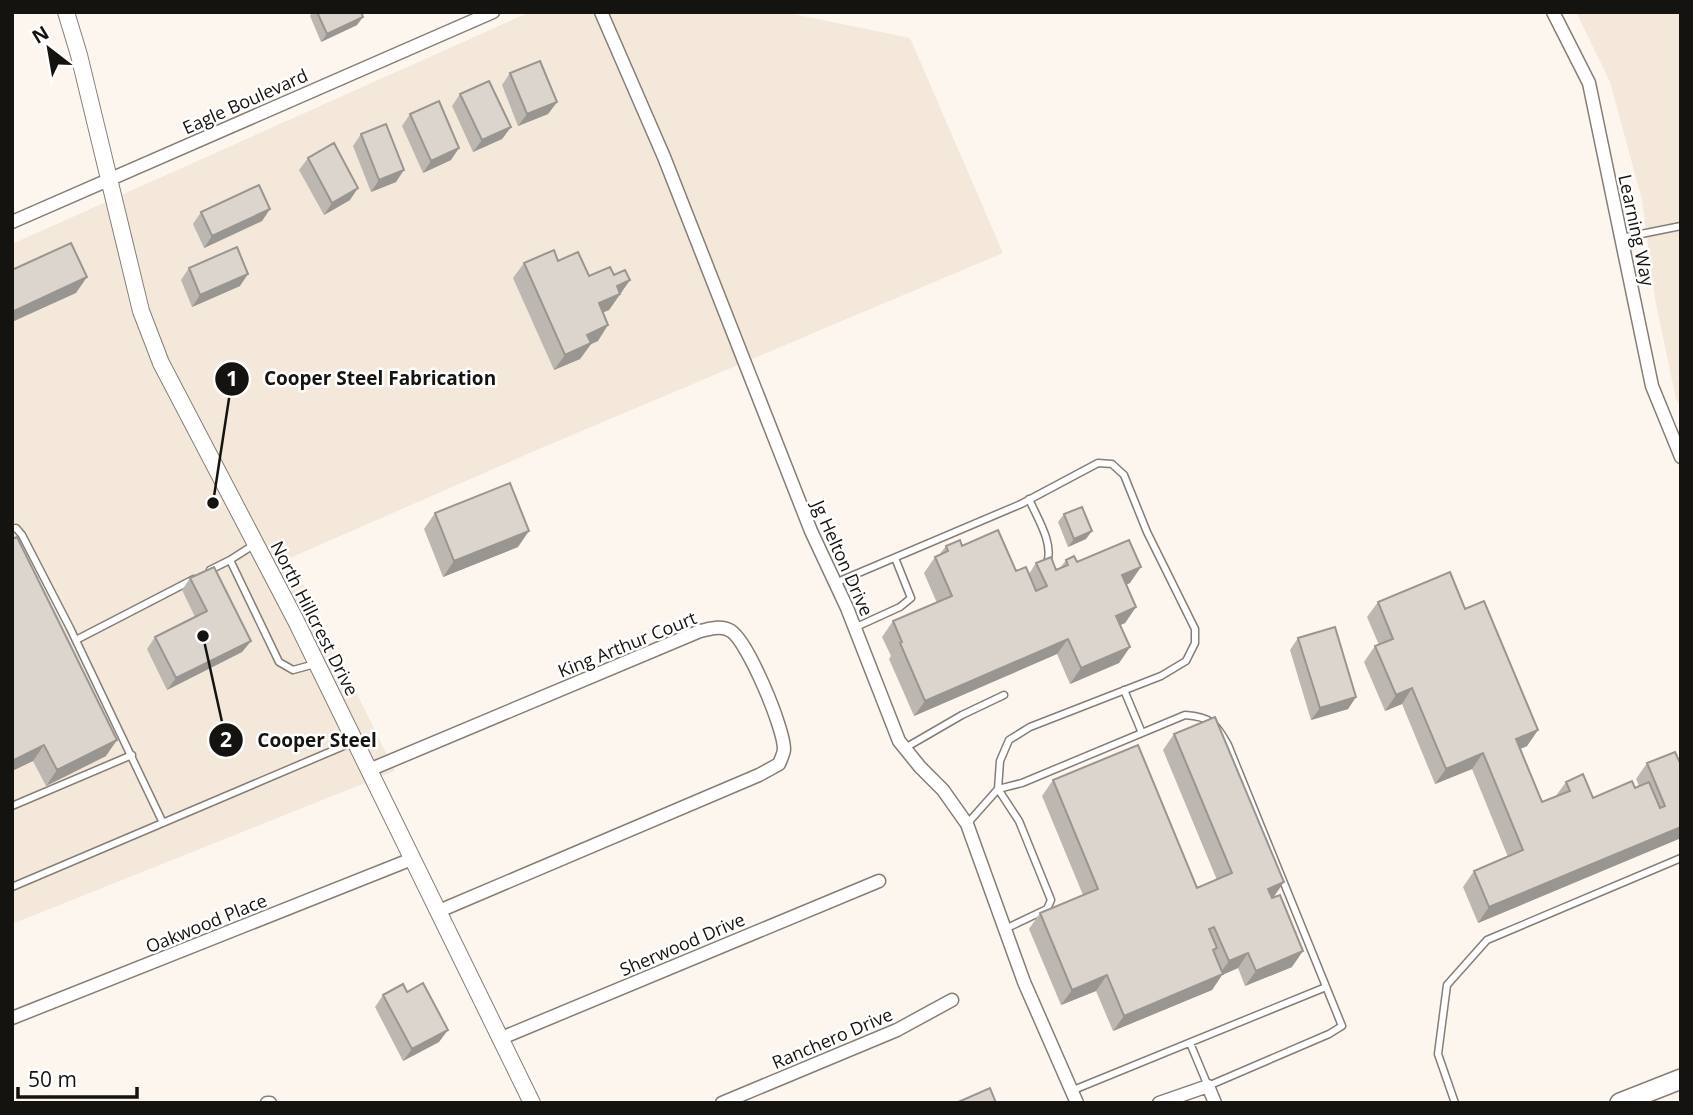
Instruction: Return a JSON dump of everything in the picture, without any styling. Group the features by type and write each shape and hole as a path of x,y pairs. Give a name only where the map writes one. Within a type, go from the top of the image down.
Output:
{"main road":[{"path":"1620,1103 1644,1099 1681,1079"}],"street":[{"name":"North Hillcrest Drive","path":"66,12 79,55 141,311 161,363 316,663 532,1103"},
{"name":"Eagle Boulevard","path":"12,222 493,12"},
{"name":"Jg Helton Drive","path":"601,12 664,157 811,531 855,628 899,741 943,790 967,824 1024,982 1074,1097"},
{"name":"Learning Way","path":"1553,12 1590,83 1652,386 1681,457"},
{"name":"King Arthur Court","path":"369,770 700,631 720,627 732,631 742,642 777,717 784,750 779,764 759,775 439,911"},
{"name":"Oakwood Place","path":"12,1018 412,859"},
{"name":"Sherwood Drive","path":"499,1039 879,881"},
{"name":"Ranchero Drive","path":"722,1103 897,1031 952,1000"},
{"path":"1159,1103 1208,1086 1215,1103"}],"lane":[{"path":"1621,238 1681,226"},
{"path":"835,583 1030,499 1098,463 1112,464 1124,475 1147,532 1195,629 1195,643 1186,661 1161,676 1030,727 1009,740 1000,761 998,789 1019,821 1051,900 1047,909 1005,929"},
{"path":"1030,499 1047,542 1049,556 1045,568"},
{"path":"12,529 16,528 22,536 76,640 163,823"},
{"path":"76,640 256,544"},
{"path":"855,628 900,607 911,598 895,558"},
{"path":"230,560 279,662 293,670 316,663"},
{"path":"1124,690 1142,733"},
{"path":"905,748 962,715 1004,695"},
{"path":"967,824 998,789 1022,783 1185,715 1202,716 1217,725 1228,745 1342,1026 1208,1086 1190,1042"},
{"path":"12,887 355,741"},
{"path":"12,806 132,755"},
{"path":"1455,1103 1438,1054 1447,985 1487,940 1681,858"},
{"path":"1074,1097 1190,1042 1326,987"}],"shaded area":[{"path":"530,12 784,12 910,38 1003,253 539,449 290,558 395,771 12,924 12,244"},
{"path":"1576,12 1681,12 1681,408 1676,399 1655,299 1642,200 1610,82"}],"building":[{"path":"317,12 361,12 363,17 327,34"},
{"path":"540,61 557,102 527,114 510,73"},
{"path":"489,81 511,127 482,140 460,94"},
{"path":"439,101 459,148 431,161 410,114"},
{"path":"386,124 404,170 379,180 361,134"},
{"path":"334,143 358,188 332,203 308,158"},
{"path":"259,185 270,209 212,236 201,212"},
{"path":"71,243 87,277 12,312 12,270"},
{"path":"237,247 248,274 200,295 189,268"},
{"path":"554,250 558,261 578,252 589,276 610,267 614,275 625,270 630,280 617,286 620,294 599,303 608,325 587,335 591,343 565,355 524,263"},
{"path":"510,483 529,531 454,561 435,513"},
{"path":"1082,507 1092,531 1074,539 1064,514"},
{"path":"998,530 1016,571 1026,567 1036,591 1047,586 1036,563 1051,557 1056,570 1068,565 1066,560 1074,556 1077,562 1129,540 1141,567 1122,575 1136,607 1116,616 1130,647 1081,668 1068,639 925,701 893,621 952,596 935,557 948,551 946,546 960,540 962,546"},
{"path":"17,537 117,740 57,770 44,745 12,761 12,539"},
{"path":"214,567 251,641 176,678 155,637 207,611 190,578"},
{"path":"1450,572 1465,609 1484,601 1538,730 1516,739 1542,802 1570,791 1566,782 1583,774 1593,798 1632,781 1635,788 1649,782 1660,808 1665,806 1647,763 1675,752 1681,765 1681,827 1489,907 1474,871 1523,850 1483,753 1446,769 1412,688 1396,695 1375,646 1393,639 1378,602"},
{"path":"1335,627 1356,697 1320,708 1298,638"},
{"path":"1215,717 1284,882 1268,889 1272,898 1280,895 1303,951 1256,971 1248,953 1229,961 1214,927 1209,929 1217,948 1213,950 1223,974 1124,1016 1107,975 1072,990 1040,913 1098,889 1053,780 1138,745 1197,888 1232,873 1174,734"},
{"path":"423,983 448,1030 412,1049 383,995 403,984 407,992"},
{"path":"990,1088 996,1103 956,1103"}],"place":[{"name":"Cooper Steel Fabrication","path":"213,503"},
{"name":"Cooper Steel","path":"203,636"}]}
